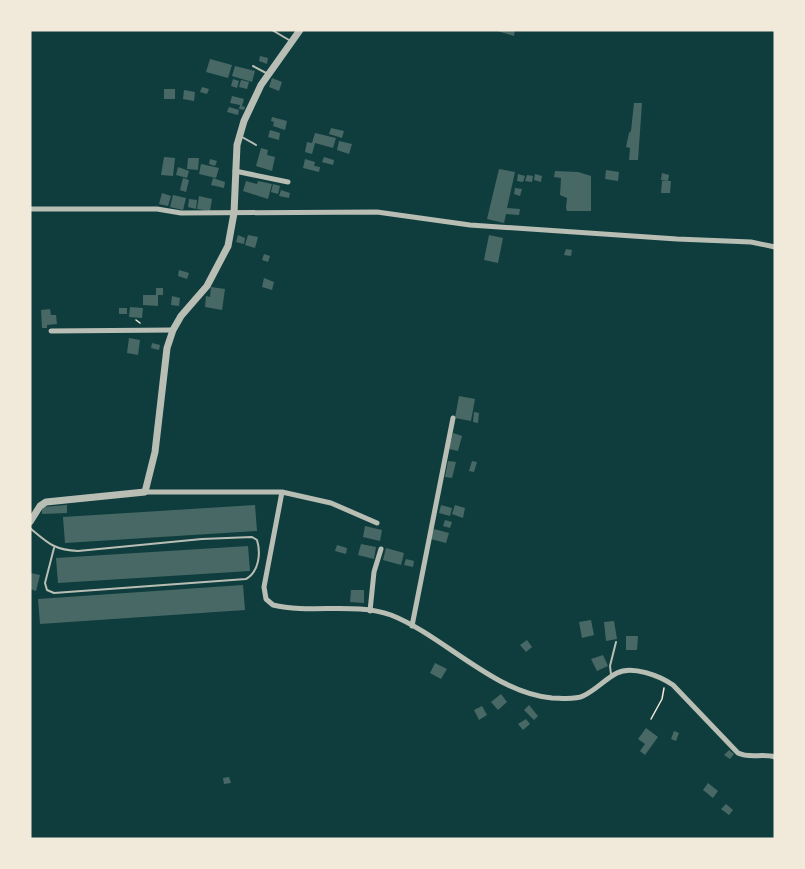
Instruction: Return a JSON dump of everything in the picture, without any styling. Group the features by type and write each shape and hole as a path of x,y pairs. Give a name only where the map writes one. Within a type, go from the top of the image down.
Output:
{"street":[{"path":"145,492 155,452 167,348 173,330 181,316 207,286 228,246 234,213 237,145 244,121 268,74 300,30"},
{"path":"235,171 288,182"},
{"path":"30,209 148,209 181,213 377,212 470,225 751,242 775,247"},
{"path":"51,331 173,330"},
{"path":"412,626 453,418"},
{"path":"30,522 40,506 46,502 145,492 282,492 332,503 378,523"},
{"path":"282,492 264,587 266,599 276,606 370,611 390,615 509,685 551,698 582,697 619,671 628,670 662,678 673,685 738,753 743,756 775,757"},
{"path":"370,611 374,572 381,549"}],"lane":[{"path":"272,30 292,42"},
{"path":"253,66 268,74"},
{"path":"240,136 256,145"},
{"path":"30,528 54,548 78,551 202,539 252,537 259,545 257,567 246,579 54,593 47,590 45,583 54,548"},
{"path":"611,677 610,666 616,642"}],"path":[{"path":"651,719 662,699 664,689 662,678"}],"building":[{"path":"494,30 515,30 514,36"},
{"path":"260,56 268,58 267,64 259,61"},
{"path":"210,59 232,65 228,78 206,72"},
{"path":"235,66 255,71 252,82 232,76"},
{"path":"272,78 282,82 279,91 269,87"},
{"path":"233,79 239,81 237,88 231,86"},
{"path":"241,80 249,82 247,89 239,87"},
{"path":"202,87 209,89 207,94 200,92"},
{"path":"164,89 175,89 175,99 164,99"},
{"path":"184,90 195,92 194,101 183,99"},
{"path":"232,96 244,99 242,106 245,107 244,110 239,109 240,105 230,103"},
{"path":"634,103 642,103 638,160 629,160 630,148 626,147 631,131"},
{"path":"229,107 239,110 238,115 227,112"},
{"path":"272,117 287,121 285,130 273,126"},
{"path":"331,128 344,131 342,138 329,134"},
{"path":"270,130 280,133 279,140 268,137"},
{"path":"315,133 336,138 333,148 315,143 312,154 305,152 307,142 312,143"},
{"path":"339,141 352,144 349,154 337,150"},
{"path":"261,148 268,150 267,155 275,157 272,171 256,166"},
{"path":"164,157 175,158 173,176 161,175"},
{"path":"324,157 334,160 333,165 322,162"},
{"path":"188,158 199,158 198,170 187,169"},
{"path":"210,159 217,161 215,166 209,164"},
{"path":"305,159 315,162 314,166 320,167 319,172 303,168"},
{"path":"201,164 219,168 216,178 199,174"},
{"path":"178,167 189,171 187,178 176,175"},
{"path":"499,169 515,172 507,208 520,209 519,215 506,214 504,223 487,219"},
{"path":"606,170 619,172 618,181 605,179"},
{"path":"555,171 578,172 591,176 591,211 567,211 567,198 560,195 561,178 554,177"},
{"path":"662,173 669,175 668,181 661,180"},
{"path":"518,174 525,176 523,182 517,181"},
{"path":"535,174 542,176 541,182 534,180"},
{"path":"527,175 533,176 532,182 525,181"},
{"path":"183,178 189,180 186,192 180,190"},
{"path":"213,178 225,182 224,188 211,185"},
{"path":"246,181 272,184 268,199 243,191"},
{"path":"662,181 671,181 670,193 661,193"},
{"path":"273,184 280,186 278,194 271,192"},
{"path":"515,188 522,189 520,196 514,194"},
{"path":"281,190 290,193 289,198 279,196"},
{"path":"162,193 171,196 168,206 159,204"},
{"path":"173,195 186,198 183,210 170,207"},
{"path":"199,196 212,199 210,211 197,209"},
{"path":"189,199 197,200 196,209 188,207"},
{"path":"238,235 245,238 244,244 236,242"},
{"path":"248,235 258,237 255,248 245,245"},
{"path":"489,235 503,238 498,263 484,260"},
{"path":"566,249 572,250 571,256 564,255"},
{"path":"264,254 270,256 268,262 262,260"},
{"path":"179,270 189,273 187,279 178,276"},
{"path":"264,278 274,282 272,290 262,287"},
{"path":"211,287 225,289 222,310 205,307 206,296 210,297"},
{"path":"156,288 163,288 163,295 158,295 158,306 143,305 143,295 156,295"},
{"path":"172,296 180,298 179,306 171,305"},
{"path":"130,307 143,308 142,318 129,317"},
{"path":"119,308 127,308 127,314 119,314"},
{"path":"50,309 51,315 56,315 57,324 42,328 41,310"},
{"path":"129,338 140,340 138,355 127,353"},
{"path":"152,343 160,345 159,350 151,348"},
{"path":"459,396 475,399 471,421 455,418"},
{"path":"474,412 479,413 478,423 473,422"},
{"path":"453,433 462,436 458,451 449,449"},
{"path":"448,461 456,462 452,478 445,477"},
{"path":"472,461 477,462 474,472 469,471"},
{"path":"67,505 67,513 42,514 42,507"},
{"path":"255,505 257,531 65,543 63,517"},
{"path":"441,505 452,508 450,516 439,513"},
{"path":"455,505 465,508 463,518 452,514"},
{"path":"445,520 452,522 450,528 443,526"},
{"path":"365,526 382,530 380,541 363,537"},
{"path":"434,529 449,533 446,543 431,539"},
{"path":"361,544 376,547 374,559 358,555"},
{"path":"337,545 347,548 346,554 335,551"},
{"path":"248,546 250,571 58,583 56,558"},
{"path":"386,548 404,553 401,565 383,560"},
{"path":"406,559 414,561 413,567 404,565"},
{"path":"31,573 40,575 36,591 30,589"},
{"path":"243,585 245,610 40,624 38,599"},
{"path":"351,590 364,590 364,603 350,602"},
{"path":"591,620 594,635 582,638 579,622"},
{"path":"614,621 617,639 606,641 604,622"},
{"path":"626,636 638,636 637,650 626,650"},
{"path":"527,640 532,647 526,652 520,645"},
{"path":"603,655 608,666 597,671 591,659"},
{"path":"435,663 447,669 441,679 430,673"},
{"path":"501,694 507,702 498,710 491,702"},
{"path":"529,705 538,716 534,720 524,710"},
{"path":"482,706 487,715 479,720 474,710"},
{"path":"526,719 530,724 523,730 518,724"},
{"path":"646,728 658,737 645,755 640,751 645,744 638,739"},
{"path":"674,731 679,733 676,741 671,739"},
{"path":"729,750 734,754 730,759 724,755"},
{"path":"229,777 231,783 224,784 223,778"},
{"path":"708,783 718,791 713,798 703,790"},
{"path":"726,804 733,810 729,815 721,809"}]}
